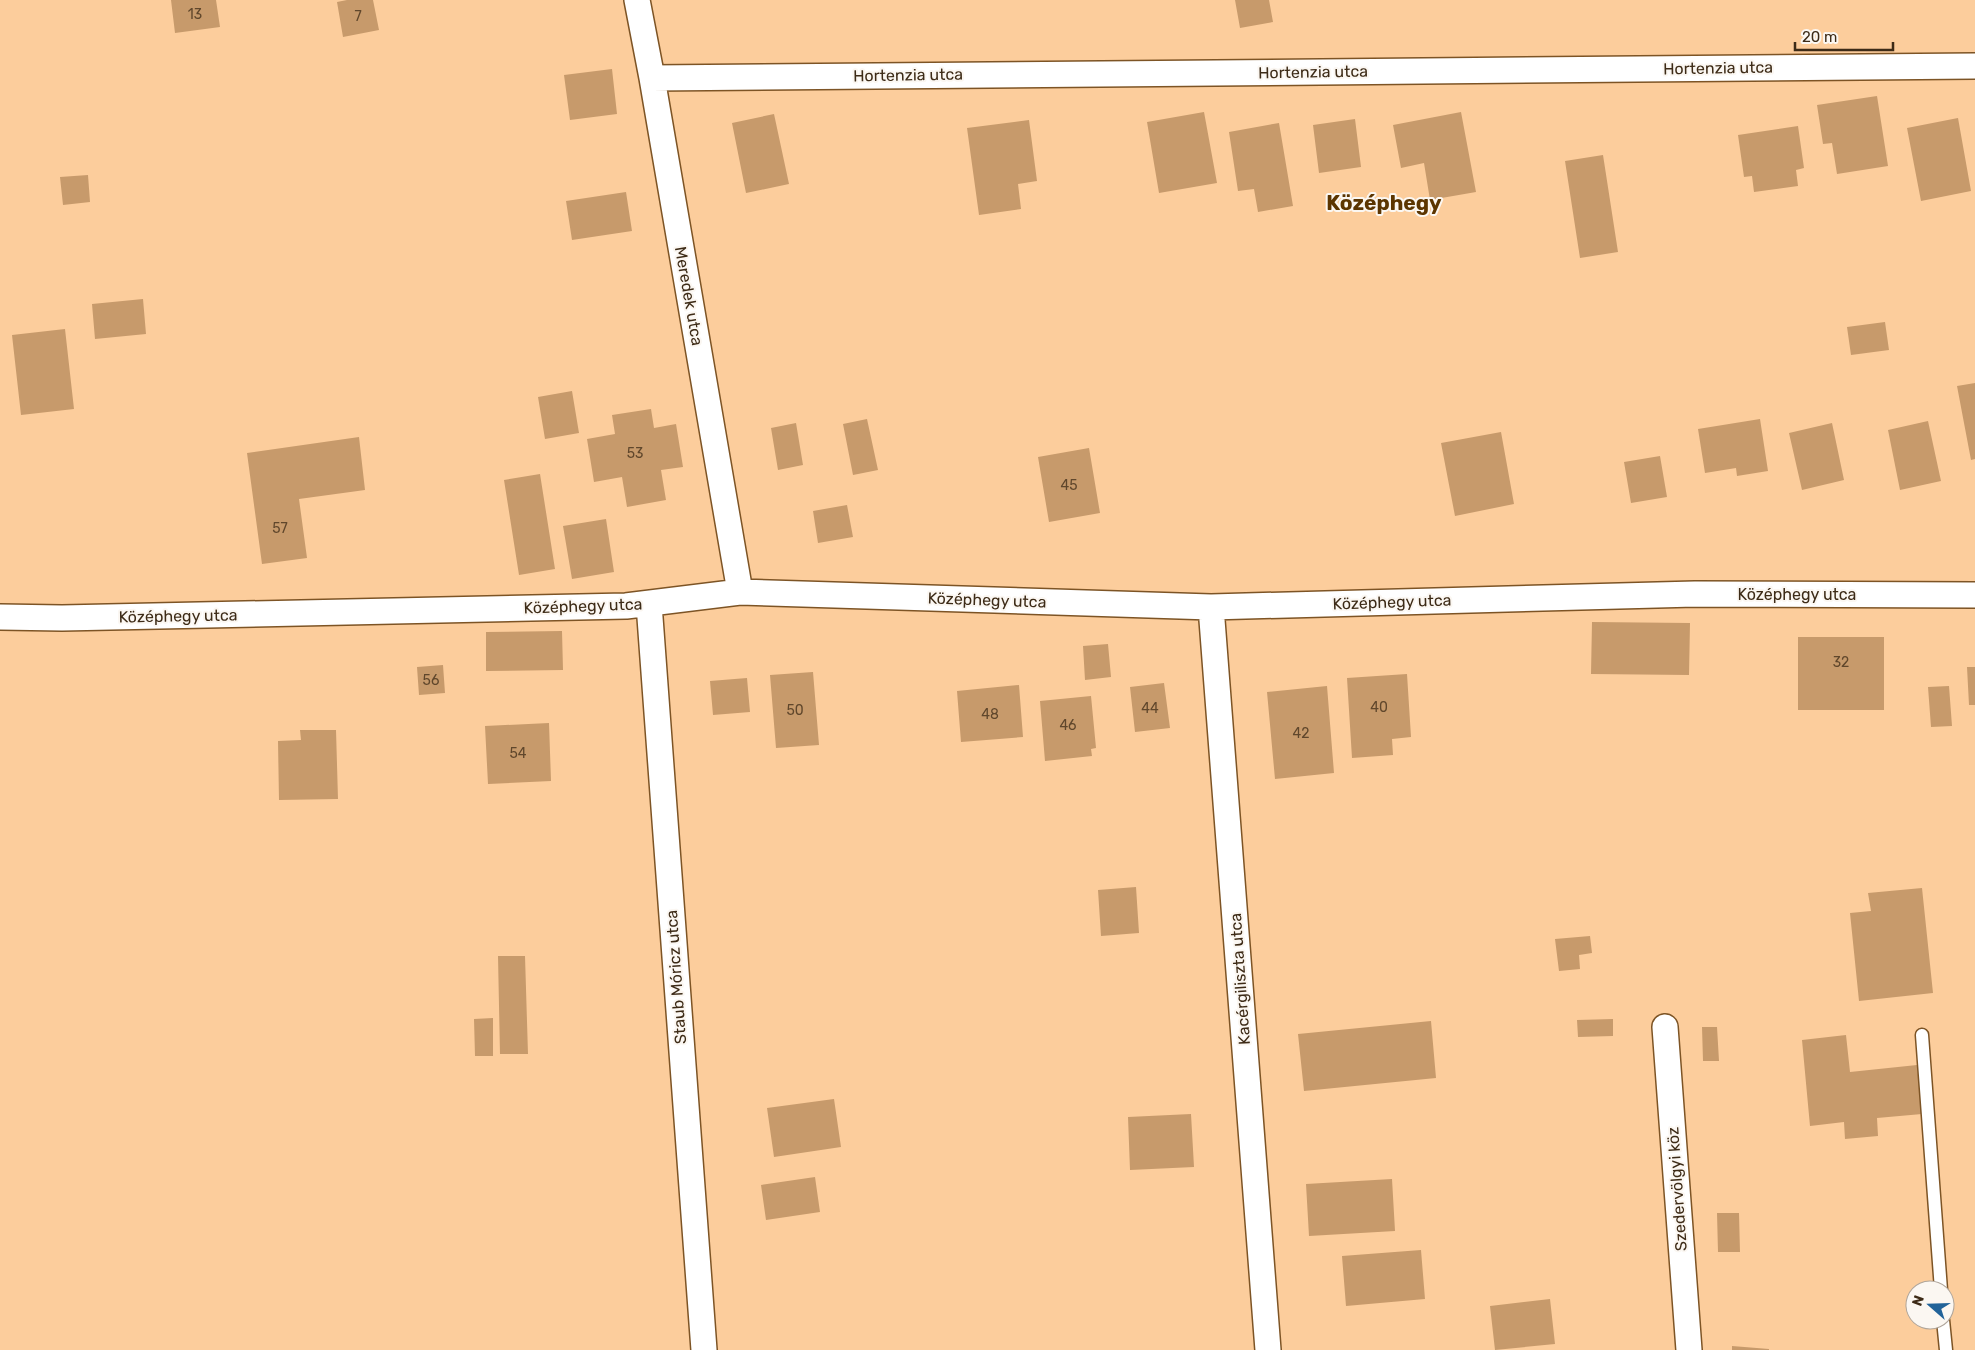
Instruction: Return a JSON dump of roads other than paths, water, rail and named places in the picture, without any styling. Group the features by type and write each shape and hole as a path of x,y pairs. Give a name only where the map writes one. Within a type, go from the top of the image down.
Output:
{"street":[{"name":"Meredek utca","path":"637,0 740,592"},
{"name":"Hortenzia utca","path":"652,78 1975,66"},
{"name":"Középhegy utca","path":"0,617 82,618 626,606 740,592 1211,607 1695,594 1975,595"},
{"name":"Staub Móricz utca","path":"649,604 704,1350"},
{"name":"Kacérgiliszta utca","path":"1211,607 1268,1350"},
{"name":"Szedervölgyi köz","path":"1666,1027 1689,1350"}],"lane":[{"path":"1922,1035 1940,1280"},
{"path":"1944,1330 1946,1350"}],"district":[{"name":"Középhegy","path":"1384,202"}]}
